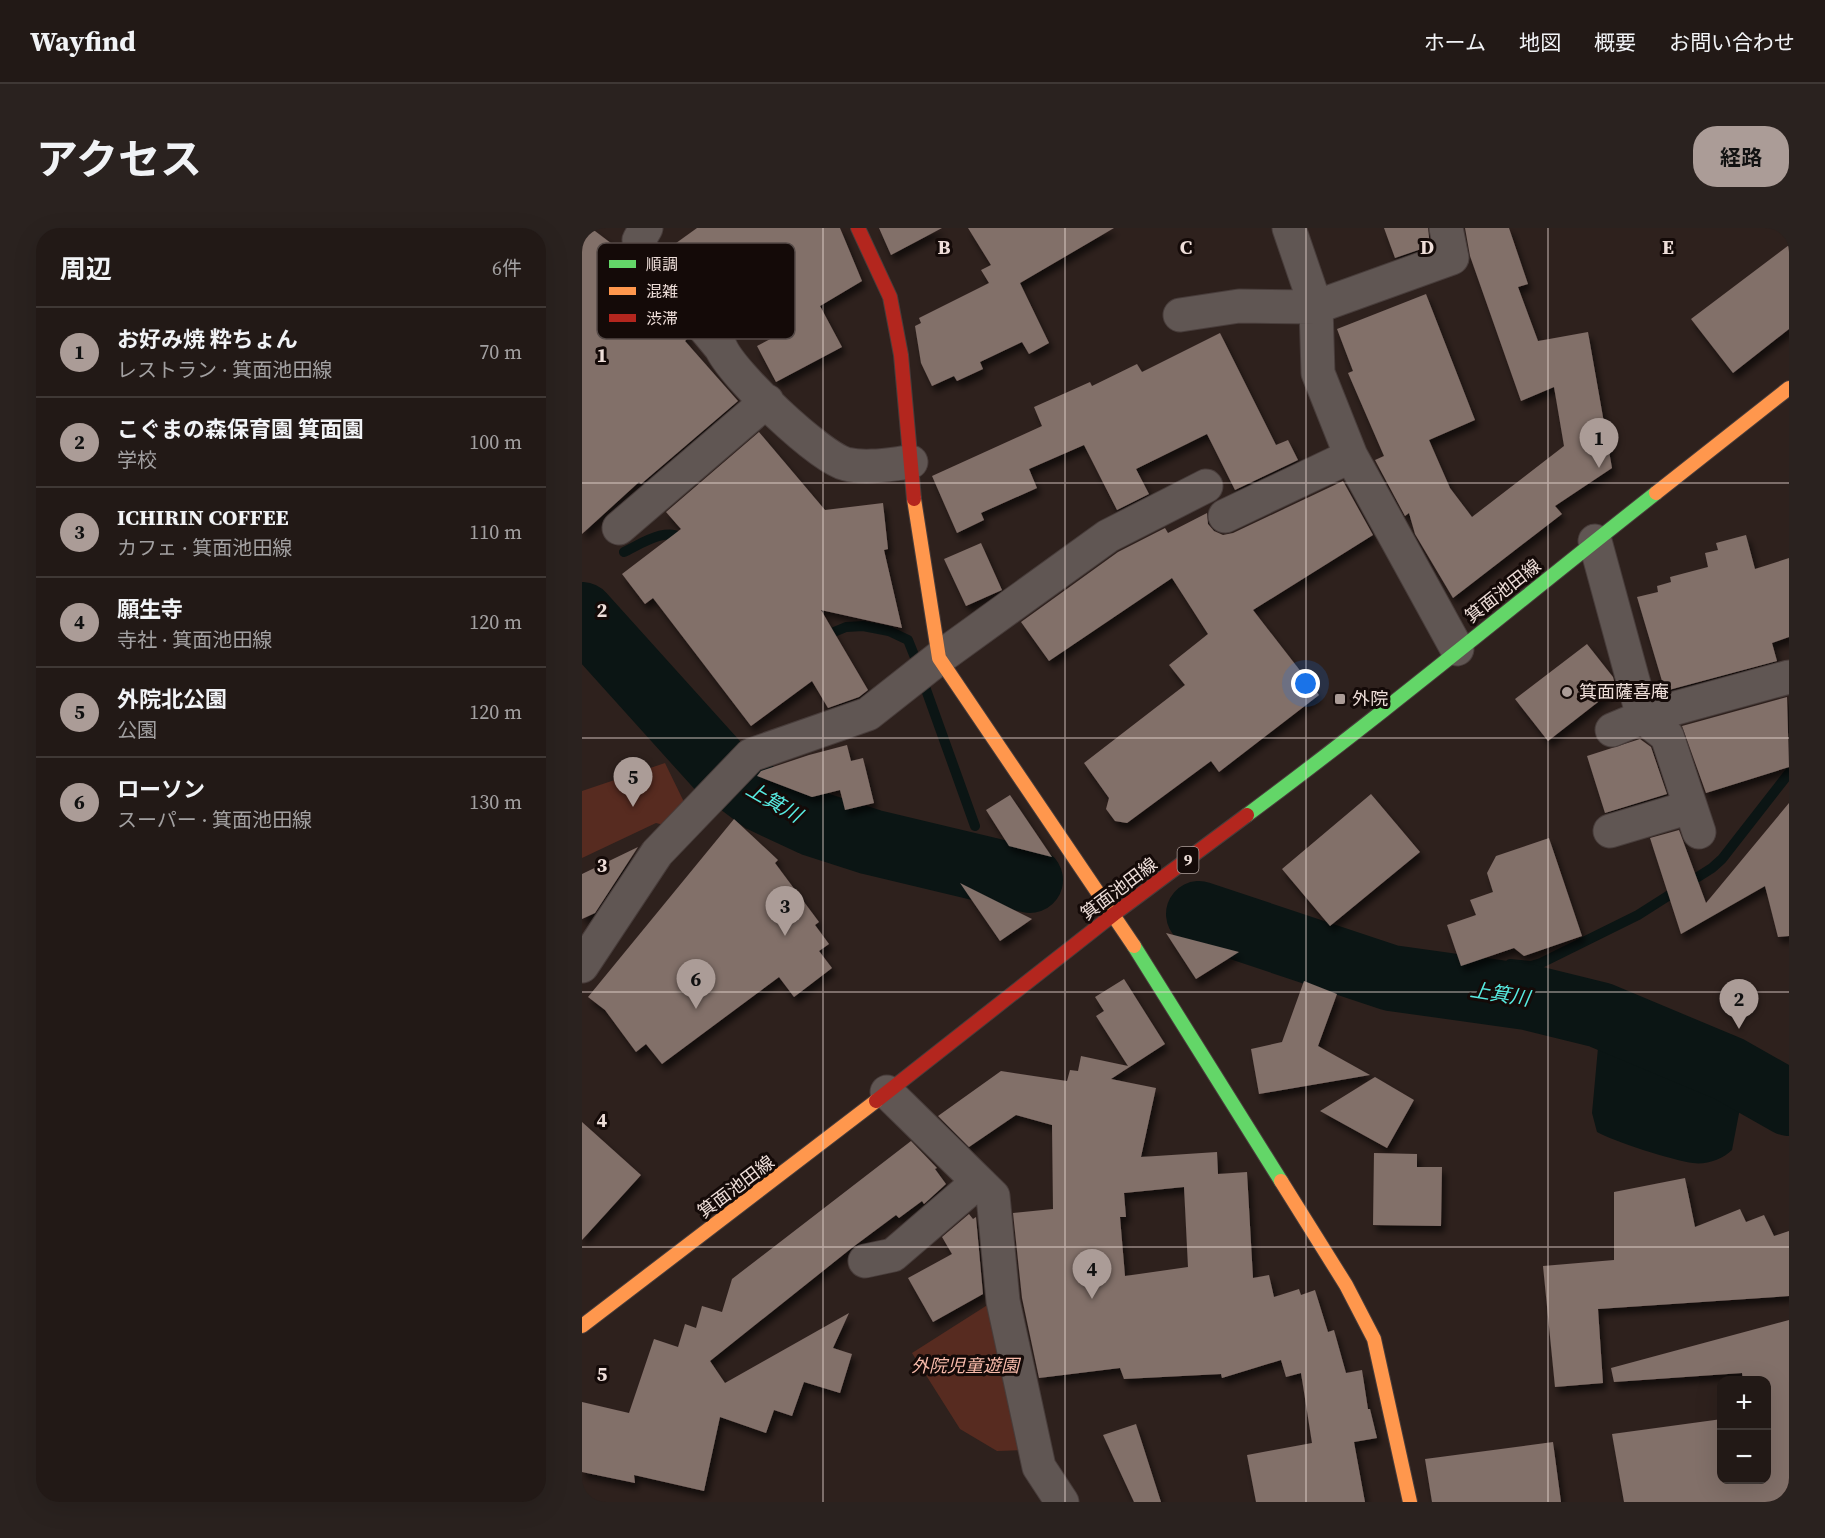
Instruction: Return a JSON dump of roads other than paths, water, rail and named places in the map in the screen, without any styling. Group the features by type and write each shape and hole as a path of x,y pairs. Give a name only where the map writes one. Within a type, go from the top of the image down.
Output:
{"main road":[{"path":"858,228 890,297 901,355 913,490 939,658 1114,914 1346,1285 1374,1338 1410,1502"},
{"name":"箕面池田線","path":"582,1326 799,1162 1114,914 1360,731 1457,649 1789,388"}],"street":[{"path":"640,243 639,240 646,228"},
{"path":"1289,228 1316,307 1318,373 1351,456 1457,649"},
{"path":"1180,315 1239,306 1316,307 1452,258 1446,228"},
{"path":"714,339 727,361 821,451 844,464 868,466 911,462"},
{"path":"619,528 767,401"},
{"path":"1225,516 1351,456"},
{"path":"582,966 657,854 751,755 868,714 939,658 1108,536 1206,486"},
{"path":"1594,541 1643,717 1667,736 1694,819 1611,831"},
{"path":"1612,730 1643,717 1789,677"},
{"path":"886,1092 993,1196 1002,1301 1039,1467 1062,1502"},
{"path":"865,1261 893,1255 978,1182"}],"waterway":[{"path":"624,552 663,535 671,534 685,540"},
{"name":"上箕川","path":"582,615 719,767 763,800 812,823 871,842 1030,880"},
{"path":"822,637 846,627 863,626 889,631 908,640 916,660"},
{"path":"924,684 975,826"},
{"path":"1498,993 1502,974 1510,964 1531,966 1541,963 1638,915 1712,868 1722,859 1789,773"},
{"path":"985,854 990,870"},
{"name":"上箕川","path":"1199,914 1391,978 1527,997 1600,1015 1729,1069 1789,1103"},
{"path":"1633,1056 1641,1031"},
{"path":"1669,1068 1678,1046"}],"place":[{"name":"お好み焼 粋ちょん","path":"1599,468"},
{"name":"箕面薩喜庵","path":"1567,692"},
{"name":"外院","path":"1340,699"},
{"name":"外院北公園","path":"633,807"},
{"name":"ICHIRIN COFFEE","path":"785,936"},
{"name":"ローソン","path":"696,1009"},
{"name":"こぐまの森保育園 箕面園","path":"1739,1029"},
{"name":"願生寺","path":"1092,1299"}],"park label":[{"name":"外院児童遊園","path":"965,1366"}]}
